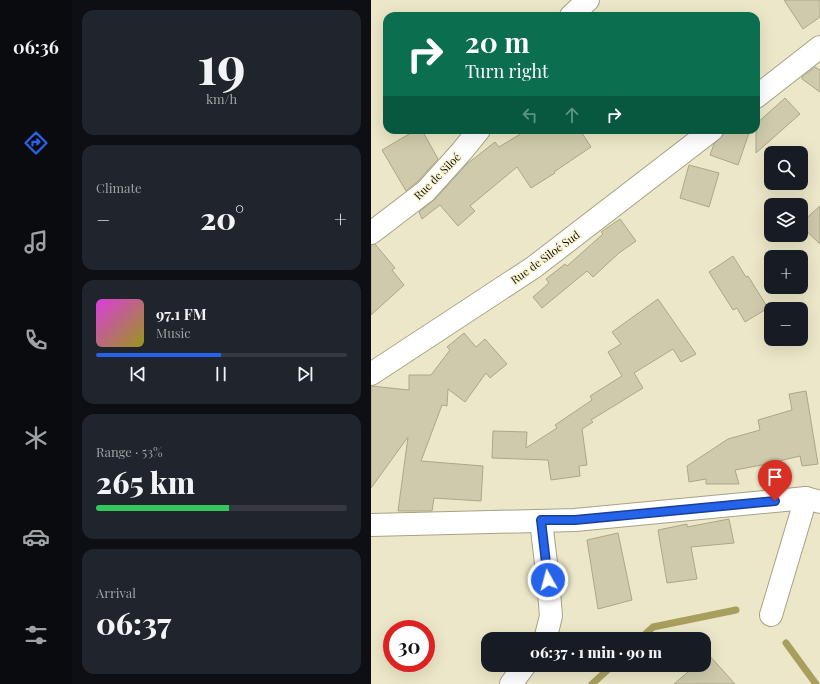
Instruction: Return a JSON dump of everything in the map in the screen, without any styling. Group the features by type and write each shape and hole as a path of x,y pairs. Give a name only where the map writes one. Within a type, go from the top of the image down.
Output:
{"street":[{"path":"575,12 588,0"},
{"path":"760,93 820,47"},
{"name":"Rue de Siloé","path":"371,233 426,191 476,134"},
{"name":"Rue de Siloé Sud","path":"371,374 534,267 708,134"},
{"path":"371,525 575,520 813,500 771,615"},
{"path":"541,520 551,616 547,632"},
{"path":"511,684 520,672"}],"building":[{"path":"784,0 820,0 820,17 803,29"},
{"path":"815,67 820,70 820,92 802,79 802,77"},
{"path":"785,98 800,114 756,153 756,134 760,134 760,120"},
{"path":"409,134 424,134 438,159 417,182 406,191 382,150"},
{"path":"520,134 583,134 591,147 531,188 517,167 470,206 475,211 458,226 440,205 422,219 419,212 435,199 467,164 495,142 499,147"},
{"path":"749,134 738,165 710,155 714,144 723,135"},
{"path":"689,165 719,173 709,207 680,198"},
{"path":"820,206 820,244 808,233 808,217"},
{"path":"620,219 636,241 619,253 593,277 587,271 542,308 533,297 549,283 546,279 565,264 567,266 603,234 601,232"},
{"path":"375,244 395,268 392,270 404,285 371,315 371,245"},
{"path":"733,256 764,302 764,310 745,322 737,308 733,310 709,272"},
{"path":"658,299 696,354 681,362 673,349 634,373 643,388 591,420 593,422 582,429 587,465 579,466 580,476 551,480 548,460 492,458 493,431 527,432 526,448 557,428 555,425 592,400 590,396 622,376 608,352 621,344 612,332"},
{"path":"464,333 476,347 485,339 507,364 490,378 486,373 465,402 448,389 447,406 442,405 421,461 483,466 481,501 434,498 432,511 398,511 408,437 371,488 371,386 409,390 409,375 431,375 450,350 447,347"},
{"path":"806,391 818,464 802,466 800,456 735,470 739,484 706,484 706,479 689,482 687,466 728,439 760,430 758,420 792,410 789,394"},
{"path":"729,519 734,543 691,547 697,579 667,583 658,530 687,524 687,527"},
{"path":"618,533 632,600 598,609 587,540"},
{"path":"711,657 735,684 674,684 688,672 711,672"}],"waterway":[{"path":"648,632 653,627 736,610"},
{"path":"786,643 816,684"},
{"path":"592,684 605,672"}],"route":[{"path":"548,580 541,520 575,520 775,501"}]}
